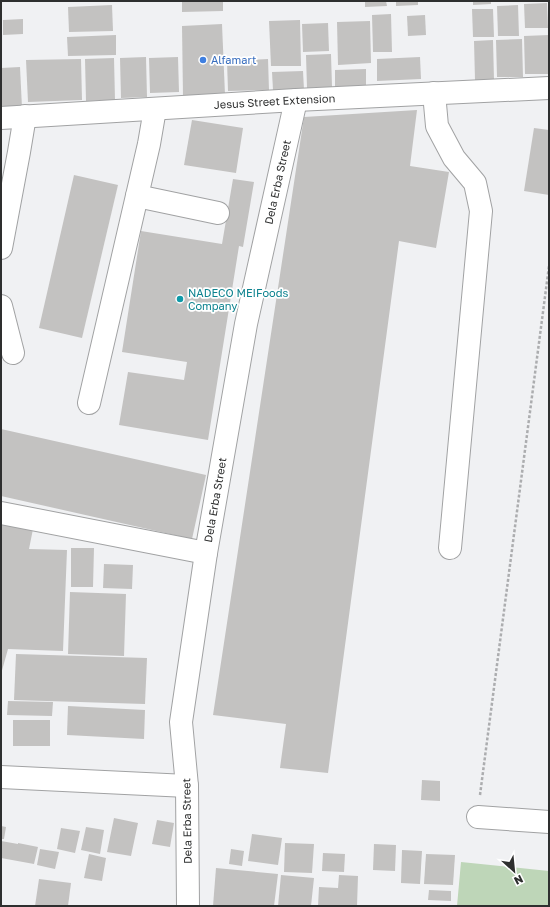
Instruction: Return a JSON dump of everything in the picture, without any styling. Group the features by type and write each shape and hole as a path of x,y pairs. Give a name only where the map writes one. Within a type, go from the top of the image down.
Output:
{"street":[{"name":"Jesus Street Extension","path":"1,118 296,100 549,88"},
{"path":"434,94 437,126 454,158 474,183 481,211 450,548"},
{"name":"Dela Erba Street","path":"188,906 187,786 181,722 206,553 246,324 296,100"},
{"path":"89,403 149,144 155,109"},
{"path":"1,248 25,116"},
{"path":"137,196 218,213"},
{"path":"1,306 13,353"},
{"path":"1,513 206,553"},
{"path":"1,777 187,786"},
{"path":"478,817 549,822"}],"path":[{"path":"478,817 549,266"}],"green space":[{"path":"461,862 549,871 549,906 457,906"}],"building":[{"path":"182,1 223,1 223,11 182,12"},
{"path":"365,1 386,1 387,6 365,7"},
{"path":"396,1 418,1 418,5 396,6"},
{"path":"473,1 491,1 491,4 473,5"},
{"path":"547,3 548,28 525,28 524,4"},
{"path":"112,5 113,31 69,32 68,7"},
{"path":"518,5 519,36 498,36 497,6"},
{"path":"472,9 493,9 494,37 473,37"},
{"path":"391,14 392,52 373,52 372,15"},
{"path":"425,15 426,35 408,36 407,16"},
{"path":"23,19 23,34 3,35 3,20"},
{"path":"300,20 301,66 271,66 269,21"},
{"path":"370,21 371,63 338,65 337,22"},
{"path":"328,23 329,51 303,52 302,24"},
{"name":"Alfamart","path":"222,24 225,95 183,97 182,26"},
{"path":"116,35 116,55 68,56 67,37"},
{"path":"549,35 549,74 525,74 524,36"},
{"path":"522,39 523,77 497,77 496,40"},
{"path":"493,40 494,80 475,80 474,41"},
{"path":"331,54 332,87 307,88 306,55"},
{"path":"146,57 147,97 121,98 120,58"},
{"path":"178,57 179,92 150,93 149,58"},
{"path":"420,57 421,79 377,81 377,59"},
{"path":"114,58 115,100 86,101 85,59"},
{"path":"81,59 82,100 28,102 26,60"},
{"path":"268,59 269,90 228,91 227,61"},
{"path":"20,67 22,108 1,109 1,68"},
{"path":"366,69 366,86 335,87 335,70"},
{"path":"303,71 304,90 273,90 272,72"},
{"path":"417,110 410,166 449,172 436,248 399,241 328,773 280,768 286,724 213,715 304,117"},
{"path":"192,120 243,128 236,173 184,165"},
{"path":"534,128 549,130 549,195 524,191"},
{"path":"74,175 118,185 82,338 39,328"},
{"name":"NADECO MEIFoods Company","path":"233,179 254,182 243,247 239,246 208,440 119,425 128,372 184,380 187,362 122,352 141,231 222,244"},
{"path":"1,429 206,475 192,539 1,496"},
{"path":"1,521 33,529 29,549 67,550 63,651 8,649 1,674"},
{"path":"71,548 94,548 93,587 71,587"},
{"path":"104,564 133,565 132,589 103,588"},
{"path":"70,592 126,594 124,656 68,654"},
{"path":"16,654 147,658 145,704 14,700"},
{"path":"8,701 53,702 52,716 7,715"},
{"path":"68,706 145,710 144,739 67,735"},
{"path":"13,720 50,720 50,746 13,746"},
{"path":"422,780 440,781 440,801 421,800"},
{"path":"114,818 138,823 131,856 107,852"},
{"path":"157,820 174,823 170,847 152,844"},
{"path":"1,826 6,827 4,839 1,839"},
{"path":"86,827 104,830 100,854 81,850"},
{"path":"61,828 80,831 75,853 57,849"},
{"path":"252,834 282,838 278,865 248,861"},
{"path":"1,841 38,847 34,864 1,858"},
{"path":"285,843 314,844 312,873 284,872"},
{"path":"374,844 396,845 395,871 373,870"},
{"path":"40,849 59,852 55,869 37,865"},
{"path":"231,849 244,851 242,866 229,864"},
{"path":"402,850 422,851 420,884 401,883"},
{"path":"323,853 345,854 344,872 322,871"},
{"path":"89,854 106,858 102,881 84,878"},
{"path":"426,854 455,855 453,885 424,884"},
{"path":"216,868 278,874 274,906 213,906"},
{"path":"281,875 314,878 311,906 278,906"},
{"path":"339,875 358,876 357,906 318,906 319,887 338,888"},
{"path":"39,879 71,883 68,906 35,906"},
{"path":"429,890 451,891 451,901 428,900"}],"place":[{"name":"Alfamart","path":"203,60"},
{"name":"NADECO MEIFoods Company","path":"180,299"}]}
